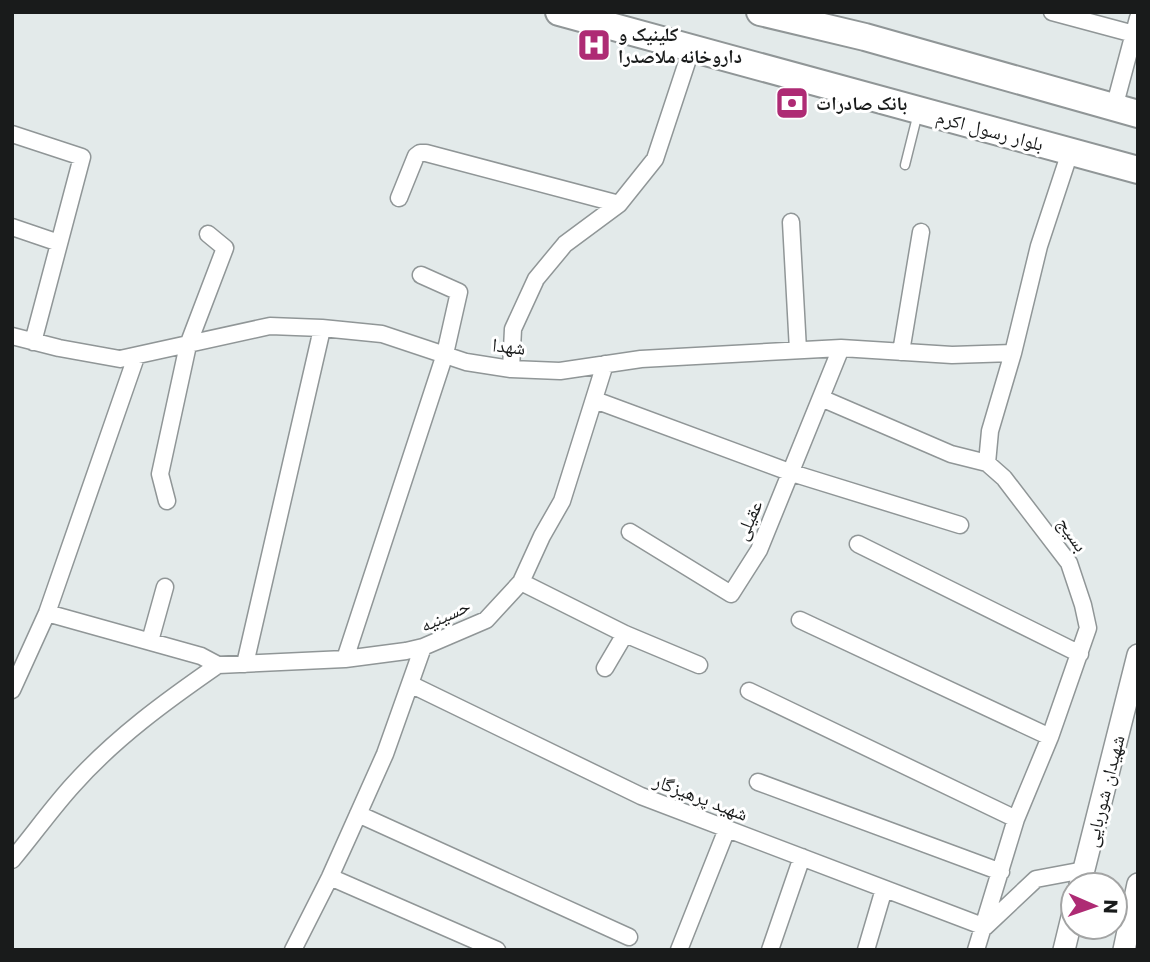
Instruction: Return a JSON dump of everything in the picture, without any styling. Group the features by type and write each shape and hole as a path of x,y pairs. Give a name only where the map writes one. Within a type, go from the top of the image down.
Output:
{"main road":[{"name":"بلوار رسول اکرم","path":"559,12 1138,170"},
{"path":"760,12 865,37 1126,111"}],"street":[{"path":"1052,12 1136,26 1126,111"},
{"path":"511,369 513,329 536,279 565,244 619,204 655,159 691,50"},
{"path":"12,134 82,157 33,342"},
{"path":"821,398 951,454 987,463 990,431 1013,353 1039,246 1070,152"},
{"path":"399,198 416,156 426,153 619,204"},
{"path":"791,222 798,350"},
{"path":"12,227 59,243"},
{"path":"901,352 921,232"},
{"path":"167,501 160,474 188,345 225,248 208,234"},
{"path":"345,659 445,354 459,292 421,275"},
{"name":"شهدا","path":"12,336 120,359 270,326 322,329 382,334 467,362 511,369 560,371 641,359 841,348 952,355 1013,353"},
{"path":"245,664 322,329"},
{"name":"عقیلی","path":"630,532 732,594 759,550 841,348"},
{"path":"12,690 47,613 135,357"},
{"name":"حسینیه","path":"293,950 330,877 385,754 423,647 486,620 521,582 562,501 605,364"},
{"path":"594,400 792,473 961,525"},
{"name":"بسیج","path":"976,950 985,928 1016,819 1050,737 1088,628 1069,563 1004,478 987,463"},
{"path":"858,544 1080,654"},
{"path":"521,582 625,634 699,665"},
{"path":"150,642 165,587"},
{"path":"47,613 201,656 218,665 345,659 423,647"},
{"path":"800,620 1050,737"},
{"path":"606,668 625,634"},
{"name":"شهیدان شوربایی","path":"1084,871 1138,655"},
{"path":"12,860 74,784 118,741 164,702 218,665"},
{"name":"شهید پرهیزگار","path":"410,684 640,796 985,928"},
{"path":"749,691 1016,819"},
{"path":"758,782 1001,872"},
{"path":"358,814 629,937"},
{"path":"679,950 727,829"},
{"path":"770,950 802,857"},
{"path":"330,877 497,950"},
{"path":"985,928 1036,879 1059,878"},
{"path":"1124,950 1138,884"},
{"path":"866,950 884,888"}],"lane":[{"path":"905,165 918,110"}],"place":[{"name":"کلینیک و داروخانه ملاصدرا","path":"594,45"},
{"name":"بانک صادرات","path":"792,103"}]}
